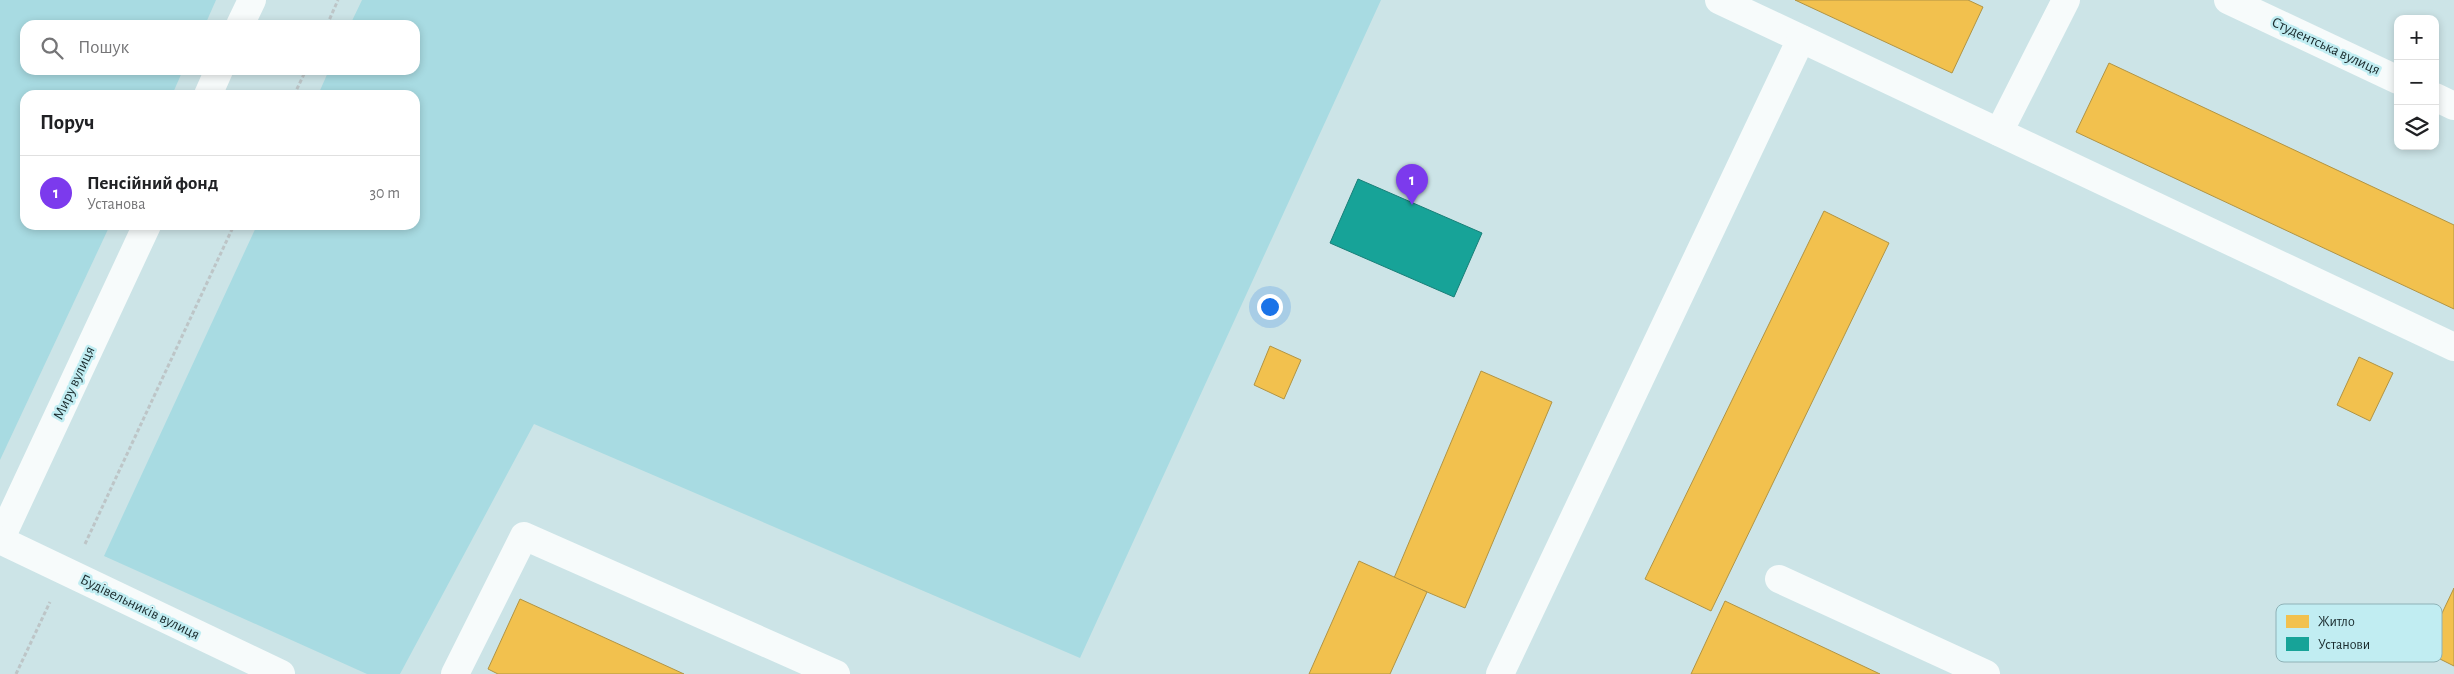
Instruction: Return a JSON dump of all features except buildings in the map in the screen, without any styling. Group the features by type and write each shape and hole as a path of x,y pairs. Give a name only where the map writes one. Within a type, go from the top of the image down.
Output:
{"street":[{"path":"242,20 252,0"},
{"path":"1719,0 2454,347"},
{"path":"1999,132 2066,0"},
{"name":"Студентська вулиця","path":"2228,0 2394,78"},
{"path":"1500,674 1801,38"},
{"path":"210,90 217,75"},
{"path":"2439,99 2454,106"},
{"name":"Миру вулиця","path":"0,540 145,230"},
{"path":"455,674 524,536 836,674"},
{"name":"Будівельників вулиця","path":"0,540 281,674"},
{"path":"1779,579 1986,674"}],"path":[{"path":"328,20 338,0"},
{"path":"296,90 304,75"},
{"path":"16,674 64,570 88,539 232,230"}],"shaded area":[{"path":"0,0 216,0 207,20 20,20 20,75 181,75 174,90 20,90 20,230 108,230 0,460"},
{"path":"362,0 1381,0 1080,658 534,424 400,674 367,674 104,556 255,230 420,230 420,90 320,90 327,75 420,75 420,20 352,20"}],"place":[{"name":"Пенсійний фонд","path":"1412,205"}]}
